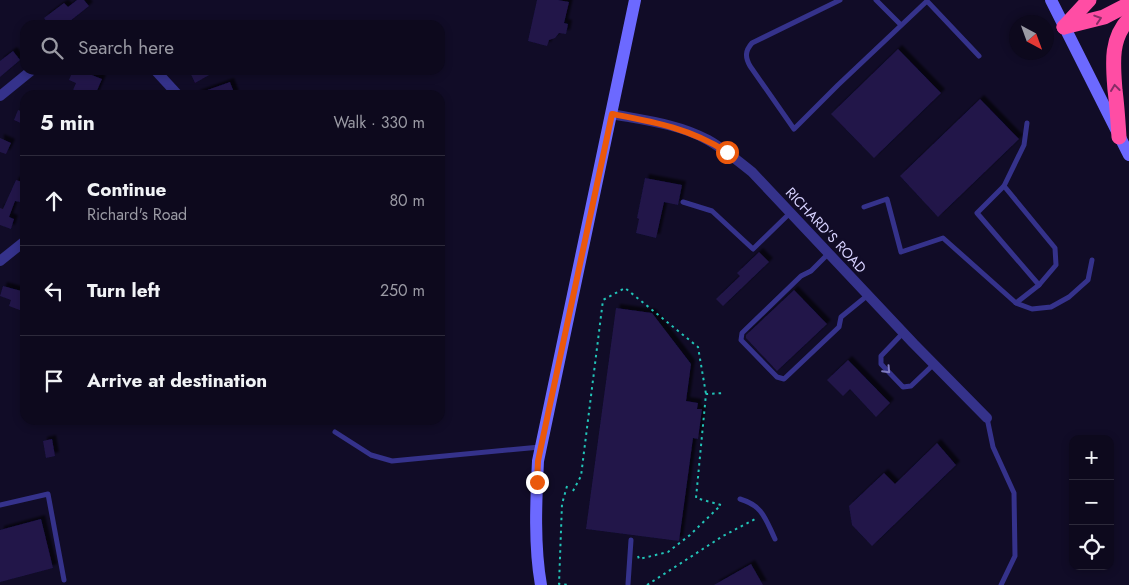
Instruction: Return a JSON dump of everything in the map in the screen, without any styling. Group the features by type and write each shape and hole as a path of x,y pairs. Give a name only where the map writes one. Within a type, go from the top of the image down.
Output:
{"highway":[{"path":"1064,27 1088,0"},
{"path":"1064,27 1104,17 1129,4"},
{"path":"1119,137 1112,69 1118,34 1129,19"}],"street":[{"path":"541,585 536,491 538,461 635,0"},
{"path":"1051,0 1129,156"},
{"path":"0,96 26,75"},
{"path":"160,75 173,90"},
{"name":"RICHARD'S ROAD","path":"612,114 687,131 708,140 752,172 987,418"},
{"path":"0,261 20,245"}],"lane":[{"path":"840,0 752,43 746,52 746,59 750,66 794,129 927,1 979,56"},
{"path":"876,0 901,25"},
{"path":"1027,123 1024,145 1004,186 977,213 1039,285"},
{"path":"1004,186 1055,248 1056,265 1039,285 1016,303"},
{"path":"864,207 887,199 901,252 943,238 1016,303 1032,309 1050,307 1068,297 1088,280 1092,260"},
{"path":"683,202 712,211 754,249 790,212"},
{"path":"829,253 811,271 801,276 742,333 741,340 777,377 784,379 839,327 841,317 868,294"},
{"path":"904,333 881,356 881,364 904,387 911,386 934,364"},
{"path":"987,418 993,447 1014,493 1014,556 1001,585"},
{"path":"335,432 371,455 392,461 541,447"},
{"path":"0,505 48,494 64,580"},
{"path":"740,498 753,503 764,515 775,539"},
{"path":"628,584 631,540"}],"path":[{"path":"573,491 581,476 603,300 624,288 698,347 706,394 696,498 721,505 690,535 668,552 640,559 631,540"},
{"path":"706,394 724,393"},
{"path":"568,486 562,504 559,584 570,585"},
{"path":"647,585 723,536 764,515"}],"building":[{"path":"77,0 84,0 89,6 71,20 45,20 44,18 64,3 68,7"},
{"path":"537,0 569,2 564,23 568,24 566,34 559,33 555,38 549,40 547,46 528,41"},
{"path":"898,49 941,93 874,158 831,114"},
{"path":"13,51 20,60 0,77 0,61"},
{"path":"71,75 92,75 102,79 97,90 73,90 76,83 69,80"},
{"path":"191,75 209,75 195,83"},
{"path":"230,82 233,90 207,90"},
{"path":"980,99 1019,139 938,217 900,176"},
{"path":"18,110 20,111 20,123 14,120"},
{"path":"0,138 11,143 6,154 0,152"},
{"path":"645,178 682,185 678,205 664,202 656,238 636,233"},
{"path":"16,180 20,181 20,202 15,201 9,217 14,219 11,229 0,225 0,208 3,209"},
{"path":"759,252 769,262 723,306 716,299 740,276 737,273"},
{"path":"3,286 20,291 20,310 9,306 11,300 0,296"},
{"path":"794,290 827,324 777,371 746,338 746,335"},
{"path":"616,308 652,313 691,364 686,401 698,403 697,409 702,409 698,439 693,438 679,541 586,529"},
{"path":"848,360 890,403 876,417 850,389 843,396 827,380"},
{"path":"52,439 55,456 46,458 43,441"},
{"path":"937,443 956,465 872,546 852,525 849,506 884,473 895,484"},
{"path":"41,519 53,568 0,582 0,530"},
{"path":"751,564 763,585 714,585"}],"route":[{"path":"537,482 538,461 612,114 687,131 708,140 727,152"}]}
